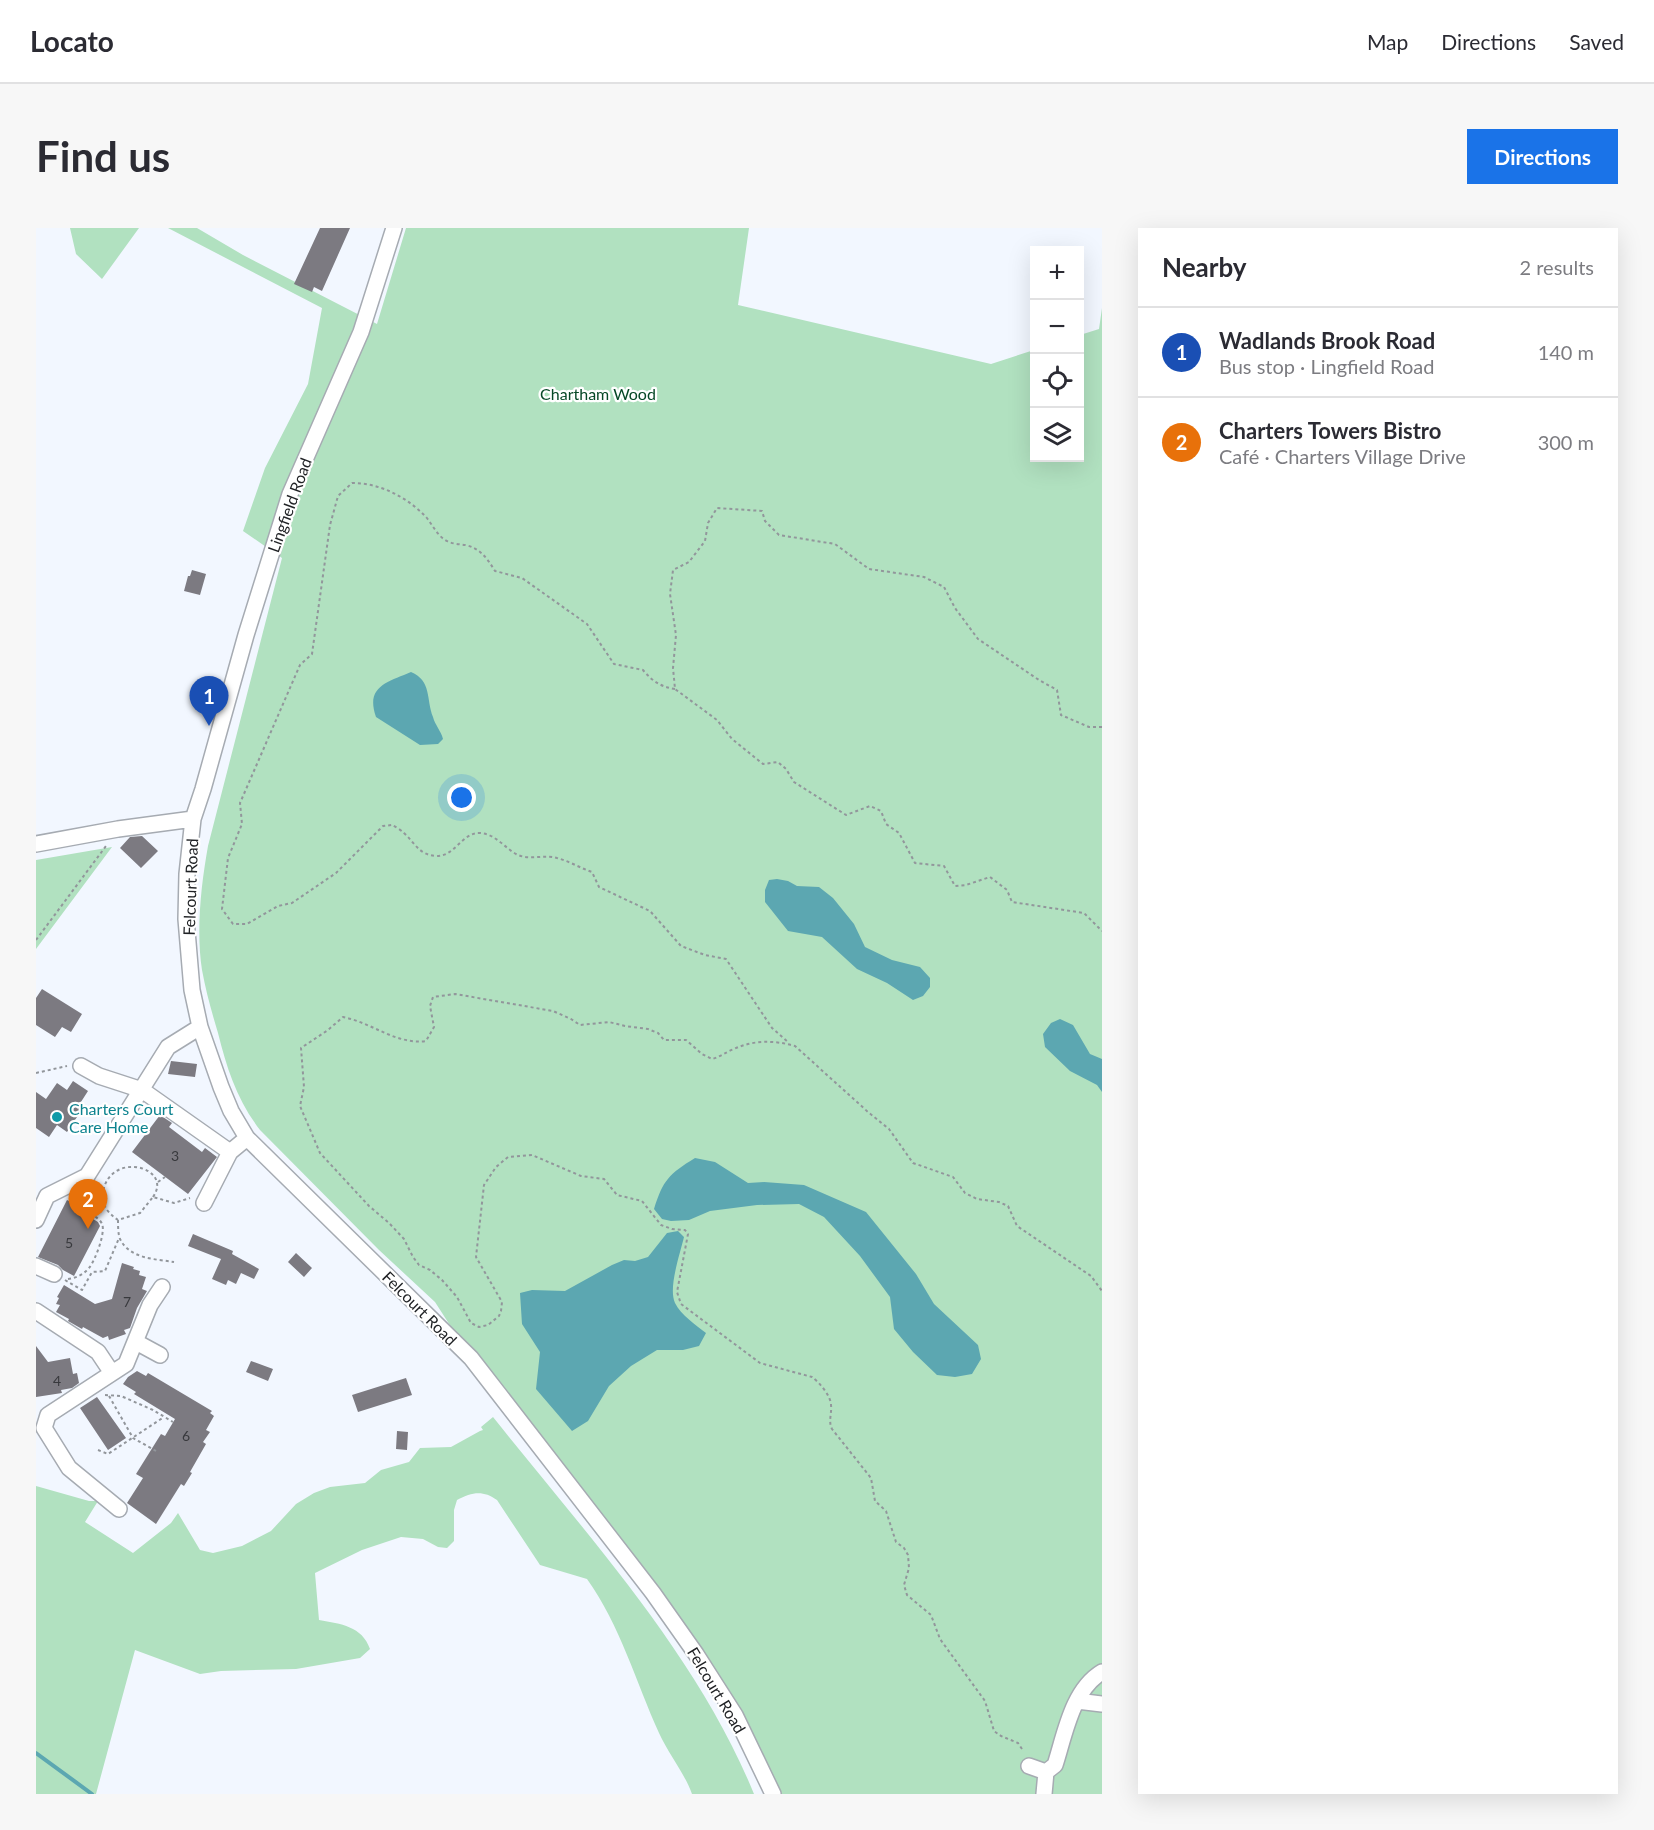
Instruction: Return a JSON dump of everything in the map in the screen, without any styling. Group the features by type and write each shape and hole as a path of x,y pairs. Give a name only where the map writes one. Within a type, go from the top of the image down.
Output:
{"street":[{"name":"Lingfield Road","path":"203,789 246,635 290,494 361,333 394,228"},
{"name":"Felcourt Road","path":"203,789 193,819 187,874 186,919 189,967 200,1027 231,1111 247,1138 471,1358 653,1593 696,1654 735,1715 773,1794"},
{"path":"36,844 118,829 193,819"},
{"path":"36,1220 42,1193 87,1176 168,1047 200,1027"},
{"path":"81,1066 99,1076 142,1090 230,1152"},
{"path":"204,1203 230,1152 247,1138"},
{"path":"36,1266 54,1274"},
{"path":"119,1509 69,1468 44,1428 48,1415 126,1364 150,1305 162,1287"},
{"path":"36,1311 98,1352 112,1373"},
{"path":"136,1342 160,1355"},
{"path":"1044,1794 1046,1772 1055,1765 1077,1701 1094,1677 1102,1672"},
{"path":"1077,1701 1102,1704"},
{"path":"1029,1766 1046,1772"}],"path":[{"path":"790,1044 772,1028 726,959 705,955 681,946 650,910 599,887 592,872 556,857 527,857 516,854 493,837 479,833 466,837 459,845 442,856 428,855 416,848 404,832 392,825 383,826 336,873 292,903 278,906 247,924 233,924 222,909 228,858 242,824 240,803 300,665 312,654 330,525 338,496 352,483 363,483 392,492 412,504 428,519 439,536 449,543 473,547 486,556 495,571 522,578 587,624 614,664 643,670 651,680 666,688 675,688 717,720 732,739 763,764 778,762 786,769 794,782 846,815 870,806 881,811 886,824 899,833 915,863 944,866 955,886 990,877 1007,890 1012,902 1084,913 1102,931"},
{"path":"675,688 673,668 676,635 670,594 673,570 689,562 705,541 708,523 717,508 762,511 765,521 779,535 835,544 869,569 924,577 944,587 954,608 978,639 1039,681 1057,690 1061,715 1089,727 1102,727"},
{"path":"36,940 118,829"},
{"path":"1022,1749 1018,1743 994,1731 985,1701 940,1639 931,1615 907,1595 904,1585 909,1568 909,1555 896,1542 886,1511 875,1501 871,1478 832,1429 830,1400 817,1381 812,1377 760,1363 681,1304 677,1292 688,1234 685,1230 661,1225 642,1201 617,1195 604,1179 581,1176 532,1155 508,1157 496,1167 484,1185 476,1257 502,1302 501,1311 489,1325 479,1327 471,1323 457,1297 442,1280 430,1270 419,1265 412,1257 405,1239 369,1206 320,1153 300,1106 304,1087 301,1048 343,1017 360,1020 396,1039 426,1041 434,1027 430,1006 433,998 455,994 553,1011 580,1025 609,1022 648,1029 658,1033 664,1040 686,1040 702,1054 712,1059 732,1049 756,1042 790,1044 889,1129 913,1163 953,1177 965,1194 1008,1206 1017,1226 1091,1276 1102,1291"},
{"path":"36,1073 71,1065 81,1066"},
{"path":"129,1166 144,1169 158,1182 158,1190 140,1213 118,1220 119,1238 105,1271 92,1272 82,1290 62,1278 69,1279 78,1276 88,1269 94,1260 104,1231 102,1222 96,1217 102,1201 103,1189 117,1170 129,1166"},
{"path":"158,1182 165,1177"},
{"path":"153,1197 174,1203 188,1198 204,1203"},
{"path":"102,1201 109,1214 118,1220"},
{"path":"119,1238 140,1257 174,1262"},
{"path":"95,1384 101,1394 122,1396 173,1422"},
{"path":"109,1396 133,1438 156,1451"},
{"path":"98,1450 108,1454 165,1417"}],"green space":[{"path":"70,228 139,228 102,279 76,254"},
{"name":"Chartham Wood","path":"168,228 197,228 243,255 377,324 406,228 749,228 738,305 991,364 1030,351 1030,462 1084,462 1084,334 1099,329 1102,308 1102,1794 773,1794 735,1715 471,1358 435,1302 379,1250 260,1130 245,1107 225,1059 204,978 199,940 201,892 208,846 282,558 243,531 265,468 308,384 322,308"},
{"path":"112,847 36,949 36,860"},
{"path":"493,1417 601,1551 671,1644 702,1692 730,1742 754,1794 692,1794 659,1733 609,1615 587,1579 540,1565 497,1500 477,1493 457,1500 454,1510 454,1541 447,1548 438,1547 423,1539 401,1537 362,1550 315,1573 319,1620 350,1627 362,1635 370,1649 360,1658 296,1669 221,1671 200,1674 135,1650 96,1794 36,1794 36,1486 89,1501 98,1501 85,1522 133,1553 171,1523 178,1513 200,1550 213,1553 242,1546 271,1531 296,1504 314,1493 330,1487 365,1483 381,1470 409,1462 420,1448 451,1447 483,1430 481,1427"}],"water":[{"path":"411,672 418,676 425,685 434,720 443,739 438,744 420,745 376,717 373,707 376,692 387,682"},
{"path":"777,879 797,886 819,887 833,898 854,924 865,947 892,960 920,967 930,978 930,987 923,996 913,1000 887,983 857,969 822,937 788,931 765,902 765,890 769,880"},
{"path":"1060,1019 1073,1025 1090,1054 1102,1059 1102,1092 1097,1085 1070,1071 1045,1047 1043,1034 1051,1023"},
{"path":"695,1158 715,1162 748,1183 804,1185 866,1212 916,1274 934,1304 978,1345 981,1359 972,1374 955,1377 937,1375 913,1352 894,1329 890,1297 860,1256 824,1217 799,1204 757,1205 710,1211 689,1220 662,1219 654,1209 664,1184 673,1174"},
{"path":"678,1231 684,1237 675,1271 673,1297 681,1312 706,1333 699,1346 683,1350 657,1350 631,1366 609,1386 588,1421 572,1431 536,1389 540,1352 522,1324 520,1293 532,1290 565,1291 624,1260 635,1261 648,1257 667,1233"}],"building":[{"path":"320,228 350,228 322,291 314,287 312,292 294,284"},
{"path":"192,570 206,574 200,595 184,591"},
{"path":"142,836 158,851 141,868 120,848 130,837"},
{"path":"42,989 82,1014 71,1032 62,1027 55,1037 36,1025 36,998"},
{"path":"171,1061 197,1064 195,1077 168,1074"},
{"name":"Charters Court Care Home","path":"73,1081 88,1091 79,1105 83,1108 67,1132 57,1125 49,1137 36,1128 36,1092 46,1099 57,1083 67,1090"},
{"path":"160,1115 172,1123 169,1127 202,1152 205,1148 217,1157 188,1194 132,1152"},
{"path":"67,1200 90,1211 88,1216 100,1226 74,1276 58,1265 38,1257"},
{"path":"193,1234 233,1251 232,1254 259,1269 254,1279 241,1273 236,1284 228,1280 226,1285 212,1279 221,1259 188,1246"},
{"path":"296,1253 312,1268 304,1277 288,1262"},
{"path":"122,1263 134,1267 133,1269 140,1271 139,1275 146,1277 142,1289 147,1291 137,1308 130,1328 124,1330 126,1334 109,1340 108,1336 103,1338 83,1327 82,1329 56,1312 60,1305 56,1304 59,1298 57,1297 64,1285 95,1304 112,1299"},
{"path":"36,1346 48,1362 70,1358 73,1374 77,1373 79,1383 72,1388 61,1390 62,1393 36,1397"},
{"path":"251,1361 273,1369 268,1381 246,1372"},
{"path":"137,1371 146,1376 148,1373 212,1411 210,1413 214,1416 206,1430 210,1432 203,1442 206,1444 190,1472 192,1473 184,1486 181,1484 156,1524 127,1503 143,1478 136,1474 161,1434 165,1436 175,1419 134,1394 136,1392 123,1384"},
{"path":"406,1378 412,1395 358,1412 352,1395"},
{"path":"97,1397 126,1438 108,1450 80,1408"},
{"path":"397,1431 408,1432 407,1450 396,1449"}],"waterway":[{"path":"36,1753 92,1794"}],"place":[{"name":"Wadlands Brook Road","path":"209,726"},
{"name":"Charters Court Care Home","path":"57,1117"},
{"name":"Charters Towers Bistro","path":"88,1229"}]}
